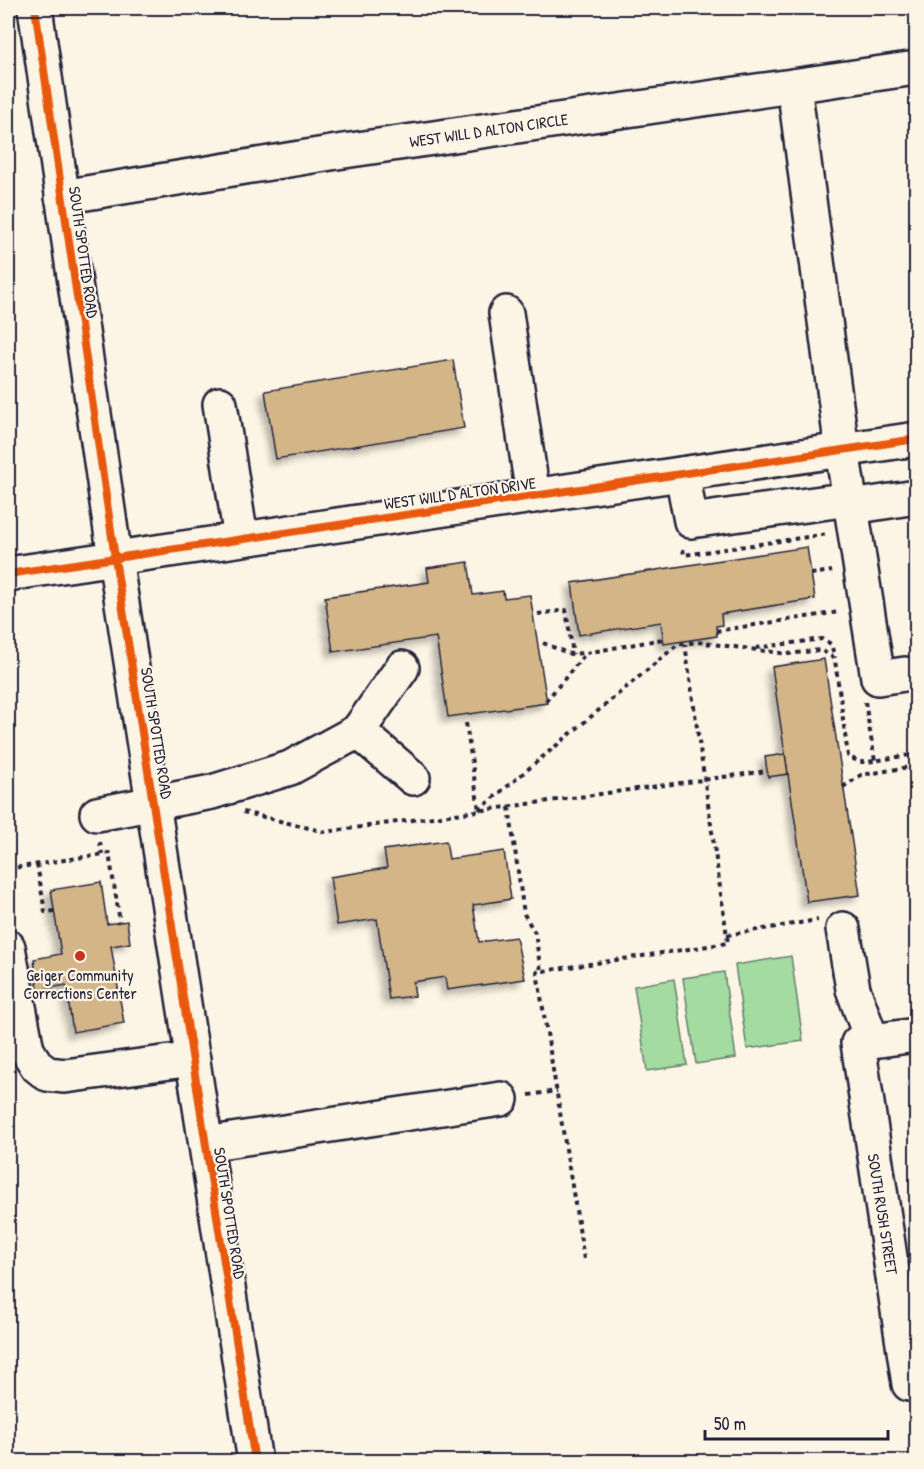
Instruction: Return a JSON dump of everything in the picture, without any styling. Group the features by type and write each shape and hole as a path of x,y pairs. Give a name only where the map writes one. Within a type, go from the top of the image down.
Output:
{"street":[{"name":"SOUTH SPOTTED ROAD","path":"35,8 115,558 255,1461"},
{"name":"WEST WILL D ALTON CIRCLE","path":"62,197 337,152 916,68"},
{"path":"794,86 842,450 878,678 905,674"},
{"path":"506,313 533,496"},
{"path":"220,404 241,539"},
{"name":"WEST WILL D ALTON DRIVE","path":"8,574 916,439"},
{"path":"682,474 692,521 916,497"},
{"path":"97,814 212,792 290,768 358,731 402,668"},
{"path":"358,731 413,778"},
{"name":"SOUTH RUSH STREET","path":"832,924 853,989 865,1042 909,1384"},
{"path":"8,947 27,1050 37,1066 47,1074 65,1076 193,1059"},
{"path":"865,1042 916,1035"},
{"path":"206,1144 501,1100"}],"path":[{"path":"811,574 834,571"},
{"path":"538,614 566,610 573,654"},
{"path":"716,631 850,610"},
{"path":"543,643 573,654 663,639"},
{"path":"750,649 822,639 831,644 848,756 859,762 867,762 916,754"},
{"path":"466,723 479,811 677,645 697,642 788,654 821,650 835,660"},
{"path":"584,1259 537,972 728,943 685,644"},
{"path":"546,701 586,653"},
{"path":"843,787 861,775 916,766"},
{"path":"509,807 524,914 535,933 541,971"},
{"path":"8,869 109,853 120,922"},
{"path":"37,864 45,912 54,911"},
{"path":"727,935 832,924"}],"green space":[{"path":"791,956 803,1041 747,1049 735,965"},
{"path":"724,972 736,1058 696,1064 683,978"},
{"path":"674,979 687,1065 647,1071 634,986"}],"building":[{"path":"453,360 464,428 276,459 265,391"},
{"path":"807,547 815,599 721,614 722,625 716,626 717,636 664,644 661,622 579,635 572,583"},
{"path":"468,562 473,595 503,591 504,598 530,595 547,703 448,717 436,637 333,652 325,597 429,582 427,568"},
{"path":"824,659 860,895 807,902 772,667"},
{"path":"785,754 788,774 768,777 765,757"},
{"path":"446,841 449,859 504,851 511,899 473,905 479,942 516,937 525,979 447,990 445,977 413,982 415,996 389,999 377,919 337,925 330,877 387,868 384,850"},
{"name":"Geiger Community Corrections Center","path":"101,882 107,924 127,921 130,943 111,946 124,1023 73,1032 66,985 38,990 34,959 61,954 51,890"}],"cycle path":[{"path":"35,8 115,558 255,1462"},
{"path":"8,574 916,439"}],"place":[{"name":"Geiger Community Corrections Center","path":"80,956"}]}
